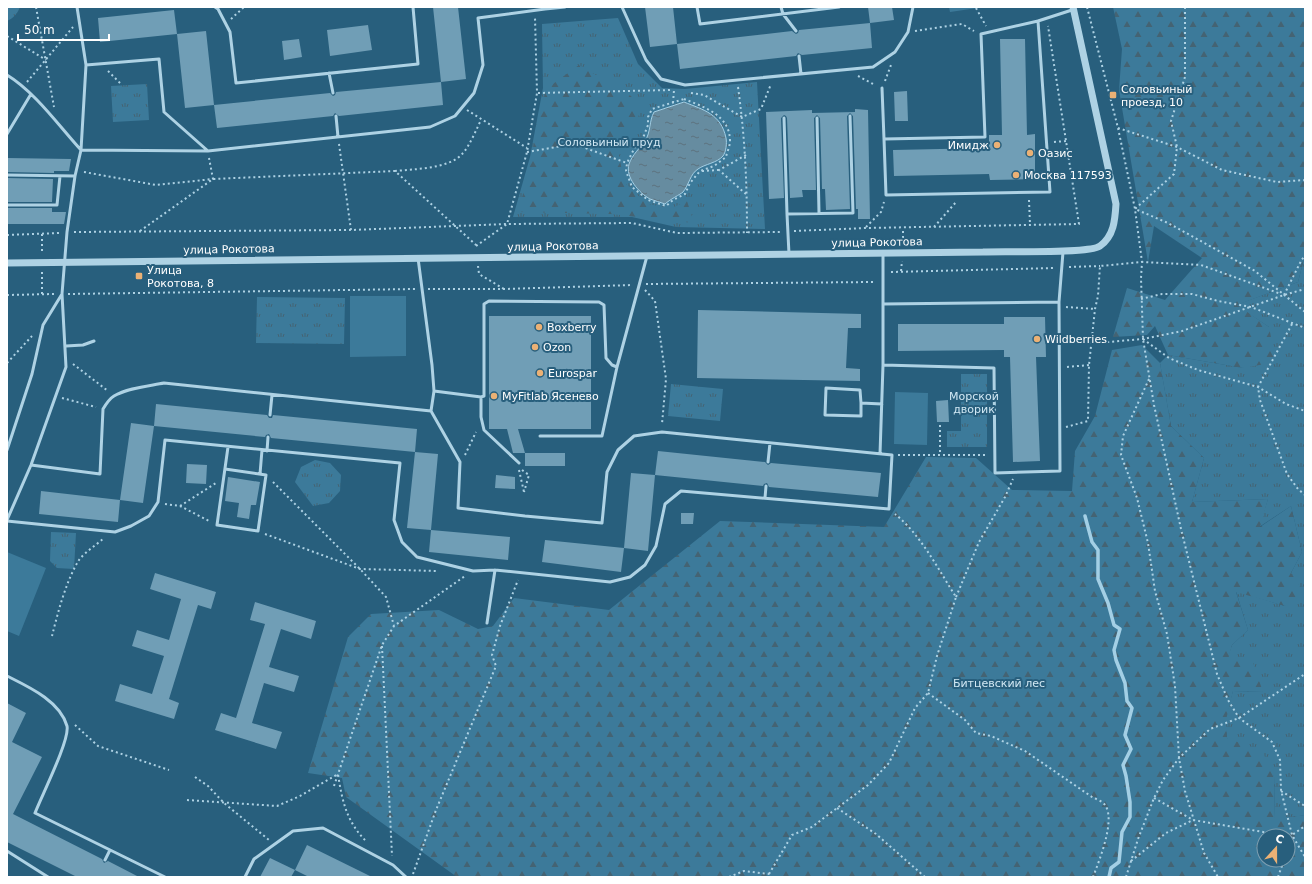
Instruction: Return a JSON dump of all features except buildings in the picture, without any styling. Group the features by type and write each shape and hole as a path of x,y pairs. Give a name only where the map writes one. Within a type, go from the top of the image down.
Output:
{"street":[{"name":"улица Рокотова","path":"7,263 1063,251 1083,250 1099,247 1110,236 1115,223 1116,204 1073,8"}],"lane":[{"path":"77,7 86,65 81,150 75,176 66,232 64,262 62,294 66,368 31,465 7,520 115,532 132,526 149,516 158,502 165,440 400,463 394,520 402,542 417,557 473,571 496,570 610,582 630,577 645,565 656,546 665,504 681,491 889,509 892,456 662,432 634,436 618,450 607,472 602,523 458,508 460,462 431,411 434,391 432,365 418,258"},
{"path":"215,7 218,9 230,32 236,83 418,64 413,7"},
{"path":"7,75 31,94 81,150 208,151 430,127 455,116 474,93 483,65 478,18 545,8 565,7"},
{"path":"622,7 646,60 661,79 685,85 873,67 896,52 908,32 913,7"},
{"path":"697,7 700,24 839,7"},
{"path":"781,7 783,14 796,31"},
{"path":"884,139 985,137 981,34 1038,21 1073,8"},
{"path":"882,88 886,195 1050,192 1038,21"},
{"path":"799,56 801,74"},
{"path":"86,65 158,59 164,112 208,151"},
{"path":"329,73 333,93"},
{"path":"7,134 31,94"},
{"path":"336,116 338,137"},
{"path":"787,214 853,213 850,116"},
{"path":"784,118 789,254"},
{"path":"817,118 819,214"},
{"path":"7,175 75,176"},
{"path":"7,205 57,205 60,176"},
{"path":"883,365 994,368 996,473 1060,471 1059,302 1063,251"},
{"path":"880,454 883,365 883,253"},
{"path":"540,436 602,436 617,367 647,256"},
{"path":"7,450 32,374 43,325 62,294"},
{"path":"518,465 484,430 481,417 481,396 484,396 484,304 489,301 599,302 604,305 606,358 612,365 617,367"},
{"path":"883,304 1059,302"},
{"path":"66,346 83,345 94,341"},
{"path":"31,465 100,474 103,409 108,401 114,396 137,388 164,383 431,411"},
{"path":"826,388 860,390 861,403 861,416 825,415 826,388"},
{"path":"434,391 481,396"},
{"path":"270,415 272,395"},
{"path":"861,403 882,404"},
{"path":"267,451 268,437"},
{"path":"768,462 770,443"},
{"path":"225,469 266,475 258,531 217,525 228,447"},
{"path":"260,474 262,450"},
{"path":"765,498 766,486"},
{"path":"487,623 496,570"},
{"path":"7,676 39,692 59,711 67,727 64,747 35,813 165,877"},
{"path":"245,877 254,859 292,831 323,828 393,865 407,877"},
{"path":"105,860 110,850"},
{"path":"7,851 48,877"}],"path":[{"path":"36,7 57,124"},
{"path":"226,24 244,7"},
{"path":"1087,7 1118,128 1134,209 1142,262 1140,278 1143,339 1149,378 1181,529 1217,674 1228,700 1239,718 1272,742 1280,760 1281,790 1290,828"},
{"path":"1134,209 1174,174 1177,147 1171,121 1185,77 1185,7"},
{"path":"976,8 990,32"},
{"path":"476,245 506,224 527,152 537,93 534,10"},
{"path":"7,235 66,232 351,230 506,224 632,223 677,233 747,233 866,228 1079,224 1047,18"},
{"path":"23,87 79,20"},
{"path":"908,32 962,24 981,34"},
{"path":"7,36 46,60"},
{"path":"101,64 122,85"},
{"path":"689,92 704,95 742,116 761,109 774,76"},
{"path":"737,80 746,155 747,233"},
{"path":"673,103 674,90"},
{"path":"537,93 681,91"},
{"path":"684,99 709,109 724,120 728,128 730,142 726,157 714,166 700,171 690,183 685,194 673,200 666,206 648,200 632,187 626,171 627,163 635,147 643,138 648,124 648,117 652,109 684,99"},
{"path":"462,107 527,148"},
{"path":"76,171 156,184 213,179 395,171 427,168 448,163 463,153 481,120"},
{"path":"1118,128 1177,147 1222,170 1277,182 1305,180"},
{"path":"338,137 351,230"},
{"path":"1047,143 1066,141"},
{"path":"527,152 574,144 627,163"},
{"path":"208,151 213,179"},
{"path":"700,171 719,170 746,155"},
{"path":"719,170 747,195"},
{"path":"395,171 476,245 479,274 505,289"},
{"path":"139,232 213,179"},
{"path":"1029,193 1030,225"},
{"path":"934,227 964,194"},
{"path":"866,228 881,212 886,195"},
{"path":"1134,209 1168,223 1255,271 1305,312"},
{"path":"1284,295 1305,254"},
{"path":"7,295 505,289 640,284 875,283 883,272 1062,268 1142,262 1201,265 1284,295"},
{"path":"1060,428 1088,421 1089,365 1095,309 1098,296 1100,266"},
{"path":"640,284 655,300 666,379 662,432"},
{"path":"1092,337 1108,342 1143,339 1182,331 1305,289"},
{"path":"1141,299 1162,294 1192,294 1218,301 1251,307 1305,328"},
{"path":"1059,307 1095,309"},
{"path":"1292,324 1258,387 1260,400 1287,474 1298,489 1305,495"},
{"path":"7,363 43,325"},
{"path":"1143,339 1169,358 1198,370 1258,387 1286,404 1305,411"},
{"path":"66,359 114,396"},
{"path":"1059,368 1089,365"},
{"path":"1149,378 1123,436 1121,455 1137,498 1148,543 1155,591 1167,634 1175,686 1179,758 1185,791 1204,853 1218,877"},
{"path":"56,396 103,409"},
{"path":"460,462 465,455 481,417"},
{"path":"940,425 940,455"},
{"path":"892,456 995,455"},
{"path":"518,465 529,475 524,492 521,479 518,465"},
{"path":"729,877 744,871 770,876 792,835 812,827 868,785 889,763 915,708 928,693 937,656 956,597 979,542 1005,497 1016,472"},
{"path":"266,475 360,569 386,598 394,626"},
{"path":"180,506 224,478"},
{"path":"158,502 180,506 217,525"},
{"path":"889,509 904,521 922,544 956,597"},
{"path":"52,636 68,584 80,559 111,531"},
{"path":"258,531 360,569 444,571"},
{"path":"334,786 382,645 394,626 473,571"},
{"path":"407,877 414,873 436,810 492,679 496,666 492,655 500,626 521,573"},
{"path":"382,645 392,859 387,856"},
{"path":"1126,877 1130,862 1154,798 1163,780 1179,758 1210,729 1239,718 1305,674"},
{"path":"928,693 965,720 976,733 991,736 1025,751 1092,797 1103,802 1109,816 1103,852 1093,877"},
{"path":"74,724 98,746 169,770"},
{"path":"187,800 277,806 300,796 338,774"},
{"path":"338,774 340,788 348,817 357,833 372,846"},
{"path":"195,777 208,786 224,803 274,844"},
{"path":"1281,790 1305,806"},
{"path":"1154,798 1193,820 1256,831"},
{"path":"837,808 876,834 925,877"},
{"path":"1130,862 1166,833 1193,820"},
{"path":"1296,832 1305,826"},
{"path":"1296,842 1305,857"},
{"path":"408,870 414,873"}],"green space":[{"path":"7,7 20,7 15,16 7,21"},
{"path":"949,7 984,7 950,12"},
{"path":"1113,7 1305,7 1305,255 1298,282 1237,305 1269,327 1276,362 1243,368 1168,355 1155,326 1147,335 1113,337 1127,288 1165,300 1202,258 1154,226 1148,262 1119,90 1122,49"},
{"name":"Соловьиный пруд","path":"618,18 638,64 662,88 685,89 757,82 765,229 676,227 632,217 513,217 530,157 543,88 542,24"},
{"path":"579,65 631,96 641,111 619,155 624,182 647,204 672,208 687,201 694,223 611,214 519,212 546,89"},
{"path":"147,84 149,120 113,122 111,86"},
{"path":"1305,255 1305,815 1275,820 1274,776 1227,738 1225,720 1233,691 1263,692 1226,663 1232,645 1248,630 1236,591 1285,606 1291,573 1302,552 1291,506 1259,527 1268,499 1192,502 1204,458 1171,426 1160,363 1168,355 1243,368 1269,327 1236,305 1298,282"},
{"path":"350,296 406,296 406,356 350,357"},
{"path":"257,297 345,298 344,344 256,343"},
{"name":"Битцевский лес","path":"1142,345 1160,363 1171,426 1204,458 1192,502 1268,499 1260,527 1291,506 1302,552 1291,573 1304,592 1285,606 1236,592 1248,630 1232,645 1227,663 1251,657 1263,692 1233,691 1226,720 1227,738 1262,751 1274,776 1275,819 1305,815 1305,877 457,877 346,797 342,778 308,773 348,637 371,614 439,610 478,629 493,626 514,598 609,610 720,521 884,527 926,457 976,458 1012,490 1072,491 1075,451 1095,416 1112,350"},
{"name":"Морской дворик","path":"961,374 987,374 987,447 947,447 947,431 961,431"},
{"path":"671,384 723,389 720,421 668,416"},
{"path":"895,392 928,393 927,445 894,444"},
{"path":"315,460 330,463 341,475 340,491 329,503 313,506 295,482 301,467"},
{"path":"51,532 76,533 74,569 57,568 50,561"},
{"path":"7,552 46,568 19,636 7,631"}],"water":[{"path":"684,102 711,114 716,118 724,130 726,147 723,156 695,171 683,192 665,204 650,199 637,189 631,179 628,169 630,161 647,138 654,112"}],"waterway":[{"path":"1085,516 1092,542 1098,550 1098,579 1108,603 1114,625 1120,629 1114,650 1116,660 1125,683 1127,701 1132,708 1125,735 1131,749 1123,765 1130,802 1130,817 1122,832 1119,862 1111,868 1109,877"}],"place":[{"name":"Соловьиный проезд, 10","path":"1113,95"},
{"name":"Имидж","path":"997,145"},
{"name":"Оазис","path":"1030,153"},
{"name":"Москва 117593","path":"1016,175"},
{"name":"Улица Рокотова, 8","path":"139,276"},
{"name":"Boxberry","path":"539,327"},
{"name":"Wildberries","path":"1037,339"},
{"name":"Ozon","path":"535,347"},
{"name":"Eurospar","path":"540,373"},
{"name":"MyFitlab Ясенево","path":"494,396"}]}
